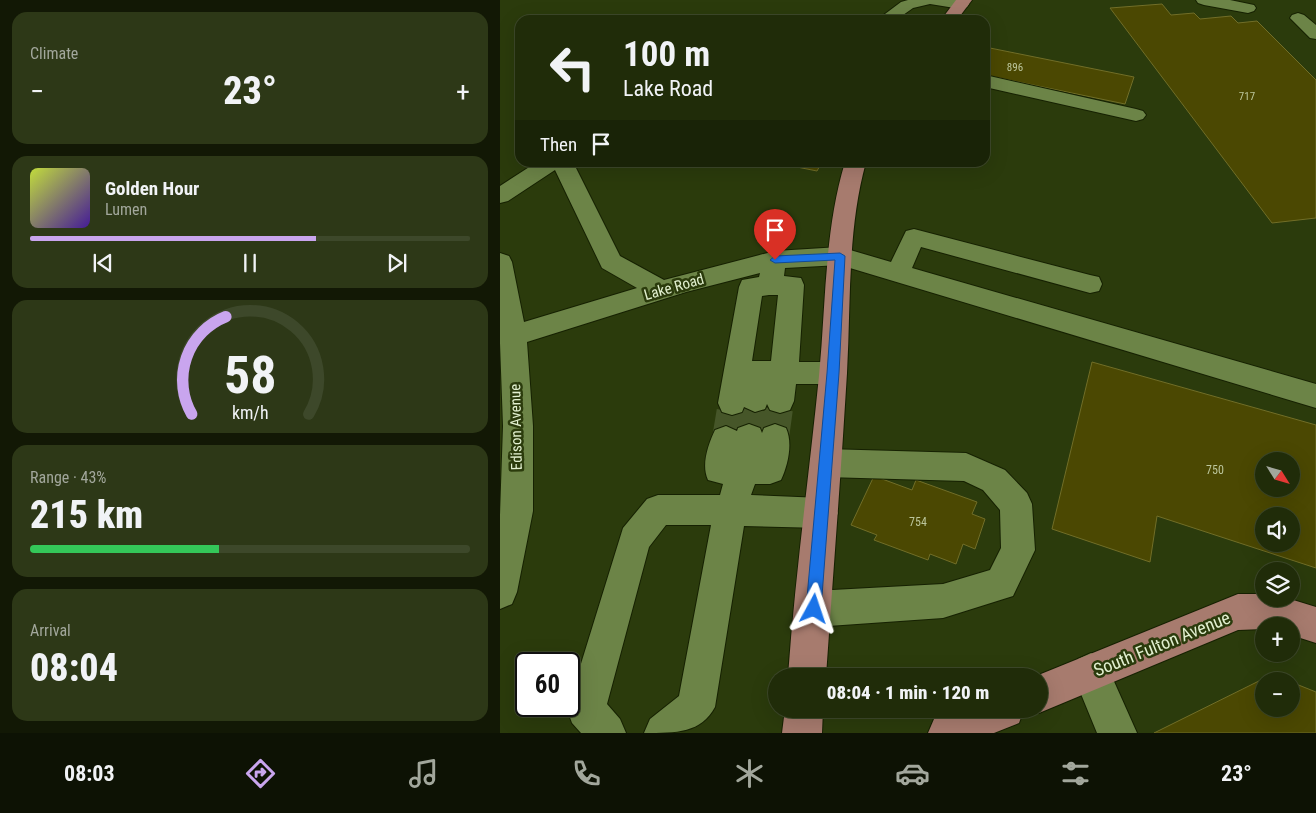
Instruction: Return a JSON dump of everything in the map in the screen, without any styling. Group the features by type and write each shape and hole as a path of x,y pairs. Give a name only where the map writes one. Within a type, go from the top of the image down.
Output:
{"main road":[{"path":"954,15 963,2"},
{"path":"808,668 833,373 841,229 848,189 855,167"},
{"name":"South Fulton Avenue","path":"1048,690 1238,612 1260,610 1288,615 1316,625"},
{"path":"802,733 803,718"},
{"path":"948,733 984,718"}],"street":[{"path":"892,15 907,5 926,0"},
{"path":"933,0 963,2"},
{"path":"1204,0 1248,8"},
{"path":"1316,20 1298,18 1316,34"},
{"path":"990,82 1136,115"},
{"path":"500,196 545,167"},
{"path":"564,167 611,262 661,290"},
{"path":"898,273 914,237 1090,284"},
{"name":"Lake Road","path":"513,336 661,290 775,260 840,256 1316,396"},
{"path":"769,286 775,260"},
{"name":"Edison Avenue","path":"500,267 513,336 508,514 500,592"},
{"path":"760,373 751,287 792,285 760,373 756,401 760,373"},
{"path":"760,373 833,373"},
{"path":"750,438 770,470 744,470 719,470 750,438"},
{"path":"814,609 943,601 1001,584 1018,550 1016,504 994,480 966,467 826,463"},
{"path":"664,733 696,707 730,510 744,470"},
{"path":"606,733 586,709 635,539 658,510 822,513"},
{"path":"1091,672 1117,733"}],"building":[{"path":"1162,4 1171,15 1194,13 1200,19 1231,16 1238,23 1257,21 1316,80 1316,218 1272,223 1110,8"},
{"path":"990,48 1134,77 1125,104 990,76"},
{"path":"797,167 819,167 817,171"},
{"path":"1092,362 1316,425 1316,568 1267,552 1300,552 1300,507 1255,507 1255,548 1157,516 1150,562 1052,529"},
{"path":"874,476 912,490 916,480 977,502 972,514 985,519 975,549 963,544 956,564 930,554 928,560 874,540 877,535 851,525"},
{"path":"1255,683 1255,717 1300,717 1300,686 1316,692 1316,733 1154,733"}],"tunnel":[{"path":"749,437 755,400"},
{"path":"775,437 780,401"},
{"path":"726,439 732,403"}],"route":[{"path":"775,260 840,256 833,373 814,609"}]}
